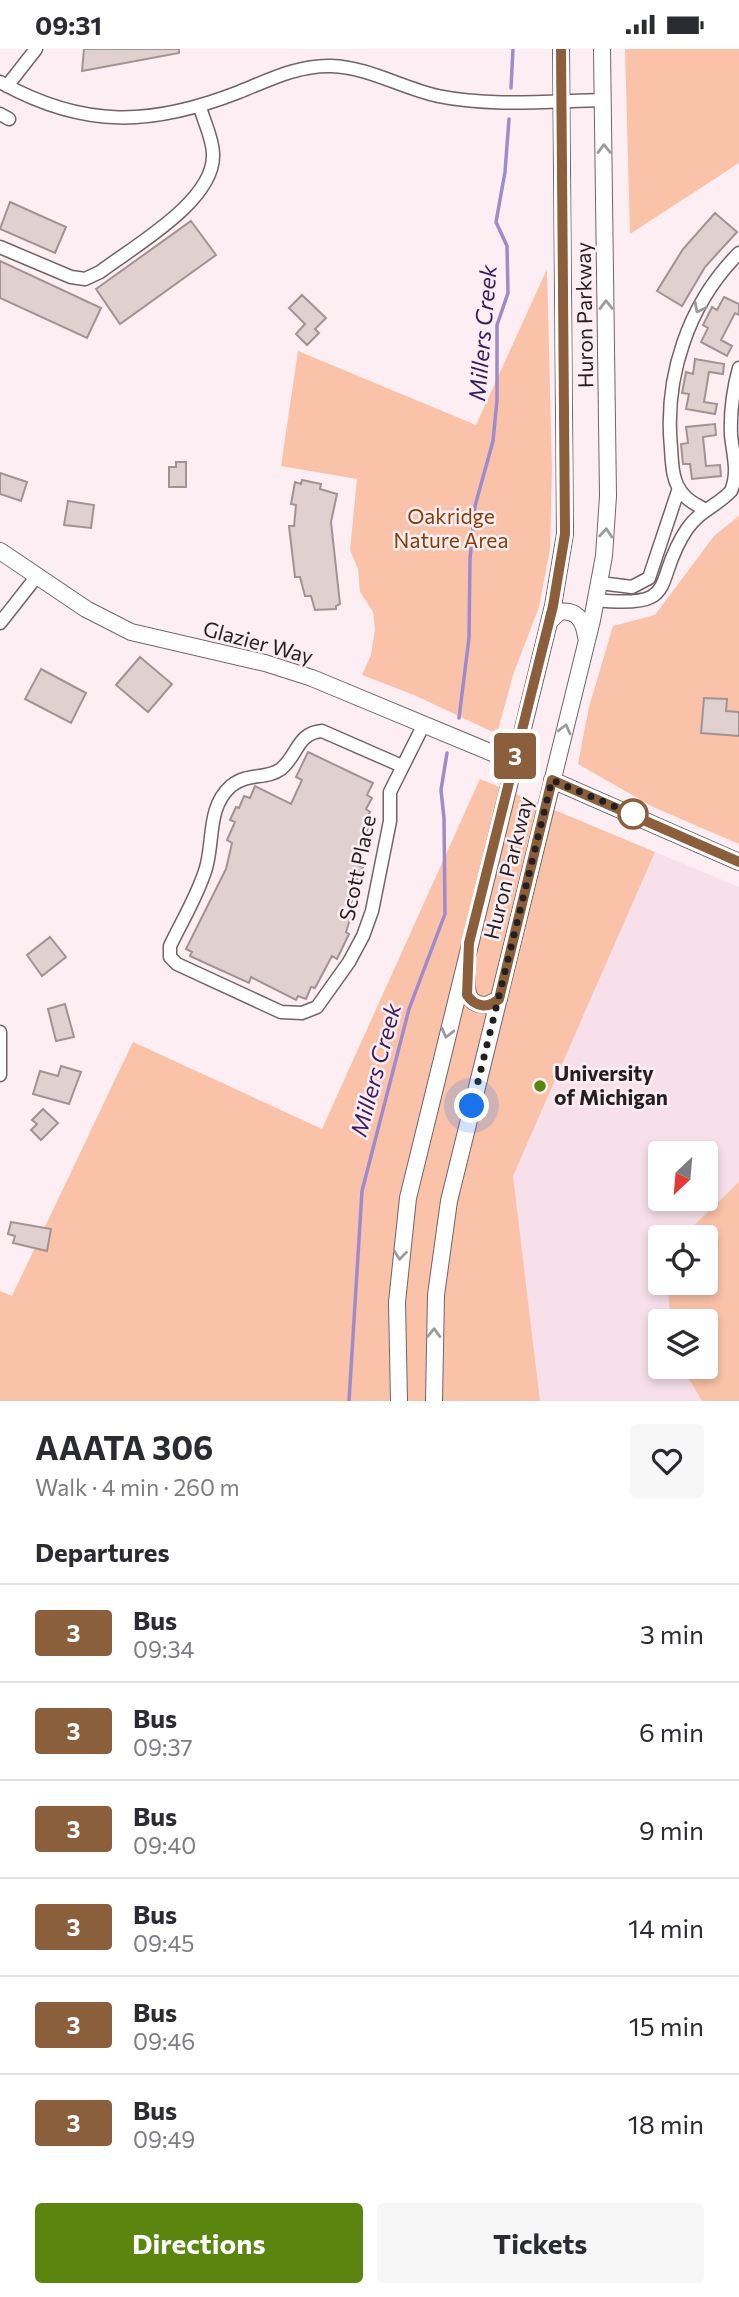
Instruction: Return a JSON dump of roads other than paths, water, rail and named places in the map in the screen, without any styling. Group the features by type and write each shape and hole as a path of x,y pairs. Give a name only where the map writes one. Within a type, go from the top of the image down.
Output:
{"main road":[{"name":"Huron Parkway","path":"399,1401 397,1302 405,1216 416,1156 560,573 567,502 561,49"},
{"name":"Huron Parkway","path":"434,1401 434,1320 443,1238 600,583 608,496 603,49"},
{"name":"Glazier Way","path":"0,551 107,622 131,632 265,663 514,762"},
{"path":"548,623 559,612 571,612 581,619 587,639"},
{"path":"552,780 739,862"},
{"path":"469,943 467,995 472,1002 482,1005 491,1005 499,999"}],"street":[{"path":"36,49 4,84 57,108 93,117 150,117 200,107 290,72 318,66 349,68 451,98 603,100"},
{"path":"0,247 71,277 85,279 100,272 185,208 205,184 211,173 214,152 200,107"},
{"path":"705,509 687,499 679,488 672,463 670,398 678,358 702,300 739,253"},
{"path":"596,600 632,603 656,595 666,579 686,530 705,509 724,498 735,482 731,411 739,368"},
{"path":"600,583 632,587 649,578 679,488"},
{"path":"0,623 37,576"},
{"name":"Scott Place","path":"402,766 322,731 314,731 304,736 281,769 266,775 246,776 229,788 218,804 210,835 207,865 170,946 170,957 177,964 281,1012 302,1013 317,1007 349,962 363,936 390,821 390,792 424,724"},
{"path":"0,1032 0,1075"}],"waterway":[{"name":"Millers Creek","path":"511,88 513,49"},
{"name":"Millers Creek","path":"459,718 469,638 470,559 475,506 493,441 497,400 497,325 508,293 507,246 496,222 505,172 509,119"},
{"name":"Millers Creek","path":"349,1401 362,1191 409,1009 445,914 441,790 447,753"}],"place":[{"name":"University of Michigan","path":"540,1086"}],"park label":[{"name":"Oakridge Nature Area","path":"451,529"}]}
